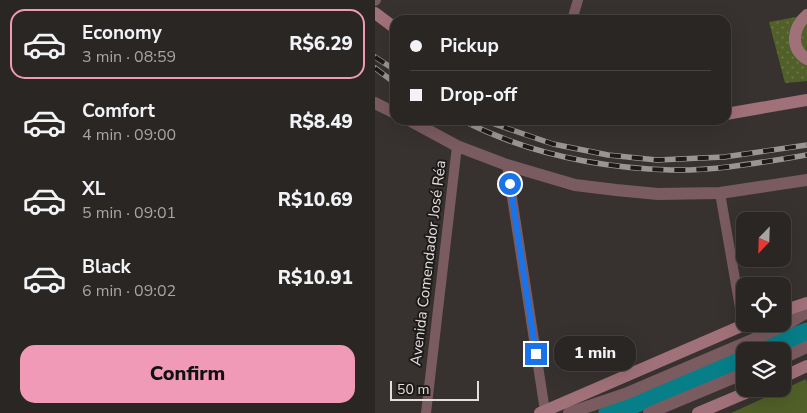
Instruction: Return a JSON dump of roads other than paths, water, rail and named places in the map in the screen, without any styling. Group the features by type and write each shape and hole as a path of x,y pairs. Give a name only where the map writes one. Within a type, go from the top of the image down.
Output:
{"main road":[{"path":"375,13 390,24"},
{"path":"807,14 797,28 794,38 796,48 802,56 807,58"},
{"path":"731,113 807,100"},
{"path":"791,308 807,303"},
{"path":"542,412 736,328"},
{"path":"791,373 807,366"},
{"path":"698,413 736,397"}],"street":[{"path":"573,15 577,0"},
{"path":"375,103 390,110"},
{"path":"418,125 457,146 507,165 575,185 657,194 720,193 807,180"},
{"name":"Avenida Comendador José Réa","path":"426,413 457,146"},
{"path":"507,165 542,412"},
{"path":"720,193 736,277"},
{"path":"569,413 625,394 766,334 807,312"},
{"path":"791,354 807,347"},
{"path":"649,413 736,377"}],"waterway":[{"path":"785,342 807,333"},
{"path":"609,413 736,363"}],"railway":[{"path":"375,57 390,67"},
{"path":"375,68 390,79"},
{"path":"472,125 486,132 564,157 644,169 705,169 739,166 807,155"},
{"path":"498,125 553,144 608,155 657,160 724,157 807,145"}]}
